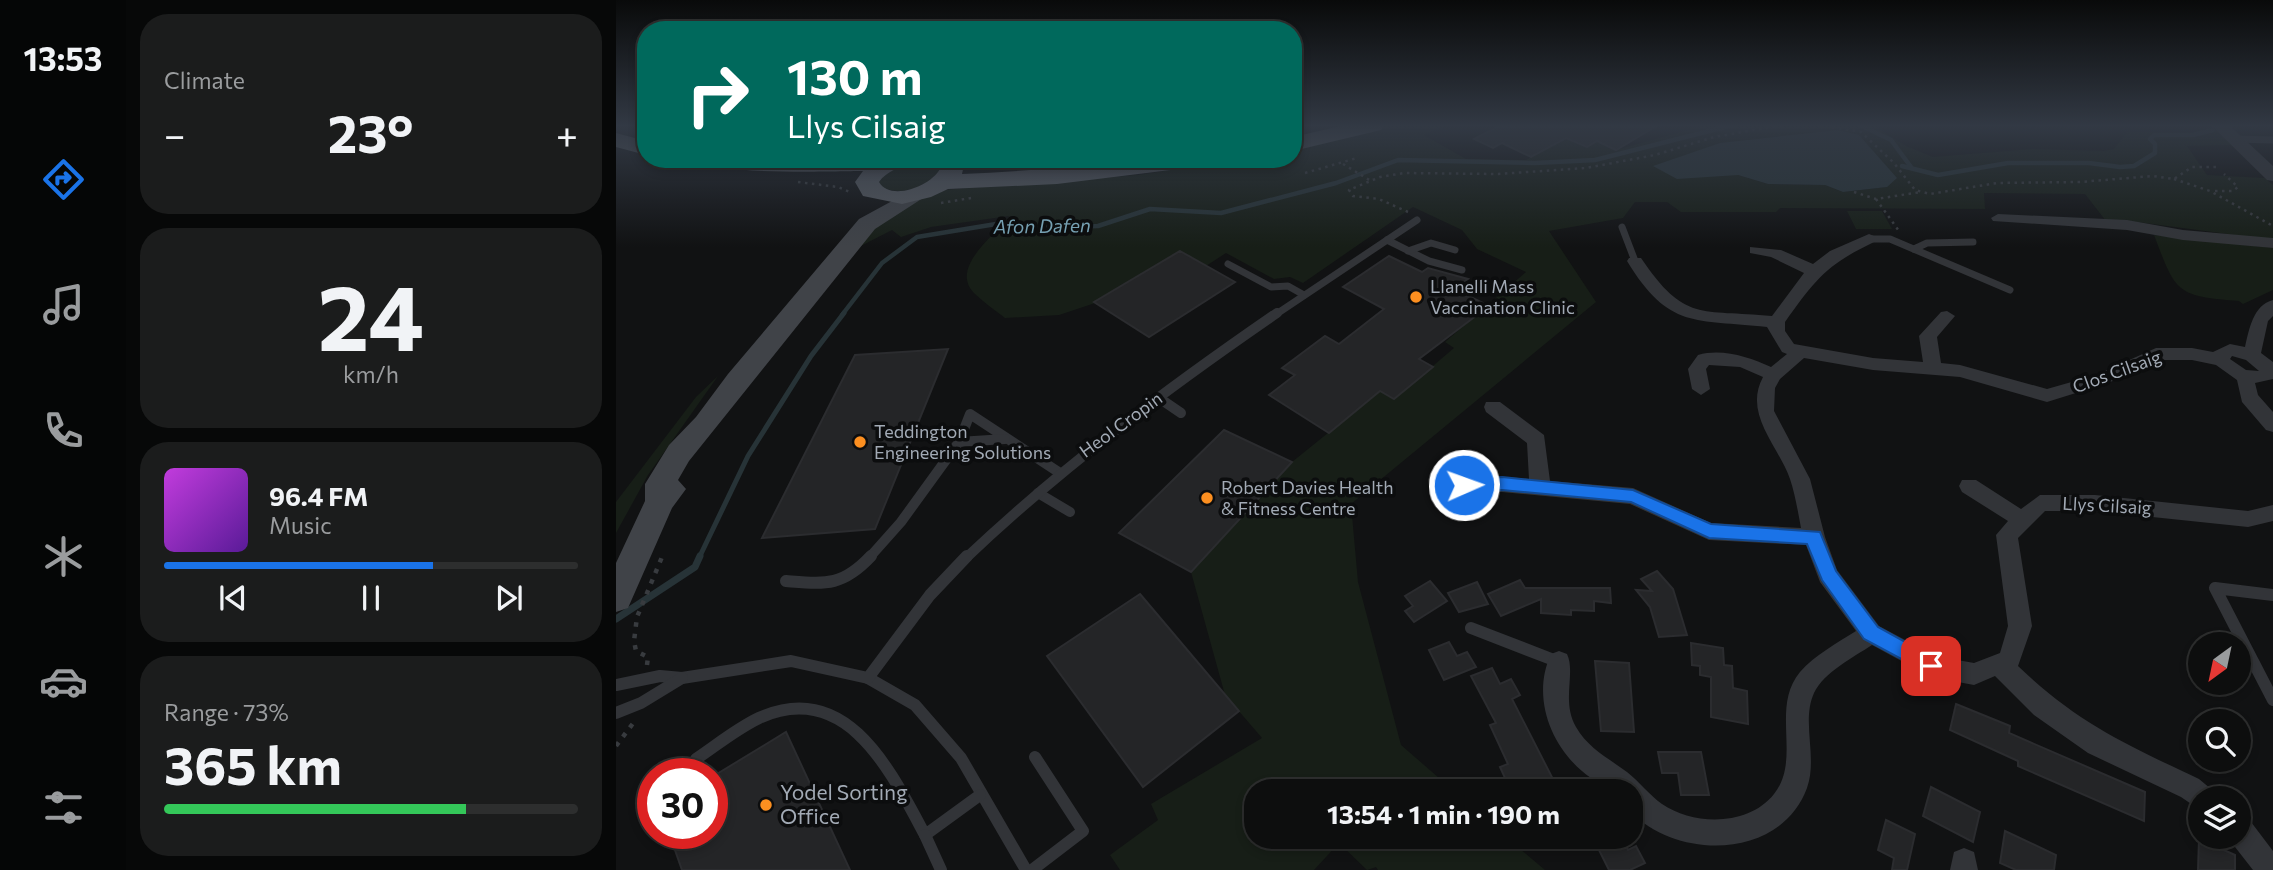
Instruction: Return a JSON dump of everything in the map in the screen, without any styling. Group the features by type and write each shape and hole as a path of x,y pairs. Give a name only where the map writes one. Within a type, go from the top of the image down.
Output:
{"highway":[{"path":"760,168 769,172 901,197 916,194 948,169 1058,177 1121,168"},
{"path":"872,191 870,176 881,168"}],"main road":[{"path":"867,224 872,191"},
{"path":"620,582 660,501 697,455 706,424 737,380 867,224 916,194"}],"street":[{"path":"1998,218 2127,225 2183,235 2273,243"},
{"path":"1800,352 1788,348 1776,331 1776,322 1814,271 1836,254 1869,239"},
{"path":"1756,250 1775,253 1814,271"},
{"path":"1634,261 1644,278 1673,309 1698,318 1776,322"},
{"path":"2252,355 2260,320 2273,305"},
{"path":"1933,368 1928,336 1947,316"},
{"path":"2225,351 2252,355 2263,363 2267,374 2259,378 2245,377 2230,370 2221,360 2225,351"},
{"path":"1800,352 1773,375 1766,388 1765,411 1800,479 1814,537 1828,575 1871,633 1931,666 1973,674 2009,660 2020,626 2007,535 2022,520 1969,486"},
{"name":"Clos Cilsaig","path":"1800,352 1873,364 1960,371 2048,396 2102,380 2156,354 2192,354 2221,360"},
{"path":"1701,389 1697,369 1704,359 1742,361 1773,375"},
{"path":"2245,377 2249,397 2273,425"},
{"path":"1493,407 1536,440 1540,488"},
{"path":"1464,485 1502,484 1633,496 1709,531 1814,537"},
{"name":"Llys Cilsaig","path":"2022,520 2040,503 2095,503 2248,519 2273,513"},
{"path":"1643,805 1651,813 1681,827 1714,834 1746,829 1779,812 1794,786 1801,759 1795,727 1797,706 1806,683 1871,633"},
{"path":"1559,662 1554,677 1556,704 1567,738 1586,758 1613,779"},
{"path":"1999,664 2043,707 2097,744 2188,787"},
{"path":"2251,845 2270,870"}],"lane":[{"name":"Heol Cropin","path":"868,678 951,572 1060,473 1158,398 1304,295 1417,220"},
{"path":"1622,227 1634,261"},
{"path":"1869,239 1890,239 2010,290"},
{"path":"1387,240 1429,261 1462,270"},
{"path":"1408,251 1420,243 1434,242 1455,250"},
{"path":"1914,249 1927,243 1973,242"},
{"path":"1228,264 1271,287 1288,286 1304,295"},
{"path":"1158,398 1181,413"},
{"path":"786,582 836,583 855,574 883,544 959,442 971,414 1060,473"},
{"path":"959,442 1005,439"},
{"path":"1038,493 1070,512"},
{"path":"2273,596 2214,588 2273,700"},
{"path":"1471,628 1559,662"},
{"path":"616,685 645,678 682,678 791,661 868,678 915,705 961,758 1026,870"},
{"path":"616,713 641,704 682,678"},
{"path":"698,758 767,714 800,708 841,718 873,744 925,835 941,870"},
{"path":"1032,870 1083,831 1035,757"},
{"path":"925,835 980,794"}],"path":[{"path":"1305,173 1335,166"},
{"path":"1344,166 1371,181"},
{"path":"1417,220 1395,205 1349,193 1371,181 1404,173 1498,174 1599,166"},
{"path":"1897,166 1915,190 1943,193 1997,183 2080,182 2153,176 2174,179 2210,191 2273,226"},
{"path":"2174,179 2192,167 2217,167"},
{"path":"2210,191 2224,192 2238,187 2224,174"},
{"path":"1854,192 1876,199 1923,192"},
{"path":"1876,199 1899,232"},
{"path":"645,678 648,657 636,651 634,629 667,545"},
{"path":"616,746 639,716 641,704"}],"shaded area":[{"path":"1302,166 2201,166 2207,175 2265,178 2273,185 2273,240 2137,222 2106,221 2085,194 1984,193 1985,209 1780,208 1776,212 1681,212 1667,202 1635,202 1623,218 1549,231 1596,302 1351,504 1358,582 1401,745 1440,779 1244,779 1244,849 1333,849 1314,870 1120,870 1110,855 1158,820 1151,804 1262,738 1225,695 1191,572 1292,462 1380,391 1394,399 1454,348 1445,342 1526,272 1477,249 1462,230 1413,207 1303,283 1290,277 1274,279 1226,253 1206,266 1059,315 1005,318 974,293 968,283 967,273 977,252 1009,216 931,227 901,237 892,230 855,249 873,228 904,206 942,190 1138,175 1183,168 1302,168","holes":["1738,175 1886,187 1843,192 1825,185 1768,184"]},
{"path":"1653,166 1886,166 1897,178 1887,187 1843,192 1825,185 1768,184 1738,175 1677,179"},
{"path":"892,168 941,168 937,178 909,190 895,191 879,186 878,178"},
{"path":"1847,211 1882,211 1892,229 1856,229"},
{"path":"2154,235 2273,248 2273,290 2243,304 2239,301 2190,293 2174,280"},
{"path":"718,376 648,475 616,533 616,502 696,397"},
{"path":"1345,849 1520,849 1545,870 1378,870 1376,867 1367,870"}],"building":[{"path":"1180,251 1235,282 1149,337 1094,302"},
{"path":"1389,256 1422,272 1428,268 1468,279 1454,289 1489,306 1419,359 1433,367 1394,399 1380,391 1329,433 1269,395 1295,375 1282,368 1325,336 1339,344 1384,309 1343,287"},
{"name":"Teddington Engineering Solutions","path":"948,349 875,529 762,538 855,355"},
{"name":"Robert Davies Health & Fitness Centre","path":"1224,430 1292,462 1191,572 1119,533"},
{"path":"1657,571 1673,589 1687,635 1659,637 1650,607 1636,590 1652,591 1641,579"},
{"path":"1520,580 1525,588 1610,588 1611,603 1594,601 1594,611 1571,610 1571,615 1541,613 1541,599 1501,616 1488,594"},
{"path":"1430,581 1447,601 1414,622 1405,611 1413,606 1405,596"},
{"path":"1477,582 1488,604 1459,612 1448,593"},
{"path":"1140,594 1239,711 1143,787 1047,656"},
{"path":"1449,642 1457,656 1467,652 1476,667 1444,680 1429,650"},
{"path":"1691,643 1723,648 1724,665 1732,666 1733,688 1747,691 1748,724 1711,717 1711,677 1700,675 1700,666 1692,665"},
{"path":"1595,661 1629,663 1634,732 1601,731"},
{"path":"1492,668 1500,684 1511,679 1520,695 1512,699 1553,779 1506,779 1500,767 1508,764 1490,725 1496,723 1471,676"},
{"path":"1956,704 2010,726 2009,733 2145,792 2144,821 2018,766 2018,761 1950,730"},
{"name":"Yodel Sorting Office","path":"786,732 850,870 682,870 675,849 728,849 728,767"},
{"path":"1658,752 1701,752 1709,795 1681,795 1678,773 1662,773"},
{"path":"1931,787 1980,812 1973,842 1923,816"},
{"path":"1886,820 1915,834 1907,870 1892,870 1894,858 1878,850"},
{"path":"2005,831 2056,855 2054,870 2016,870 2000,863"},
{"path":"1598,849 1638,849 1645,863 1630,870 1609,870"},
{"path":"2199,849 2222,849 2235,855 2235,870 2198,870"}],"waterway":[{"name":"Afon Dafen","path":"842,315 882,263 917,237 996,224 1037,228 1098,226 1150,209 1221,213 1336,183 1383,166"},
{"name":"Afon Dafen","path":"1902,166 1938,175 1993,166"},
{"name":"Afon Dafen","path":"2109,166 2135,166"},
{"name":"Afon Dafen","path":"699,558 748,456 811,356 844,313"},
{"name":"Afon Dafen","path":"616,619 695,567 700,556"}],"place":[{"name":"Llanelli Mass Vaccination Clinic","path":"1416,297"},
{"name":"Teddington Engineering Solutions","path":"860,442"},
{"name":"Robert Davies Health & Fitness Centre","path":"1207,498"},
{"name":"Yodel Sorting Office","path":"766,805"}],"route":[{"path":"1464,485 1502,484 1583,494 1633,496 1709,531 1814,537 1819,557 1828,575 1871,633 1931,666"}]}
